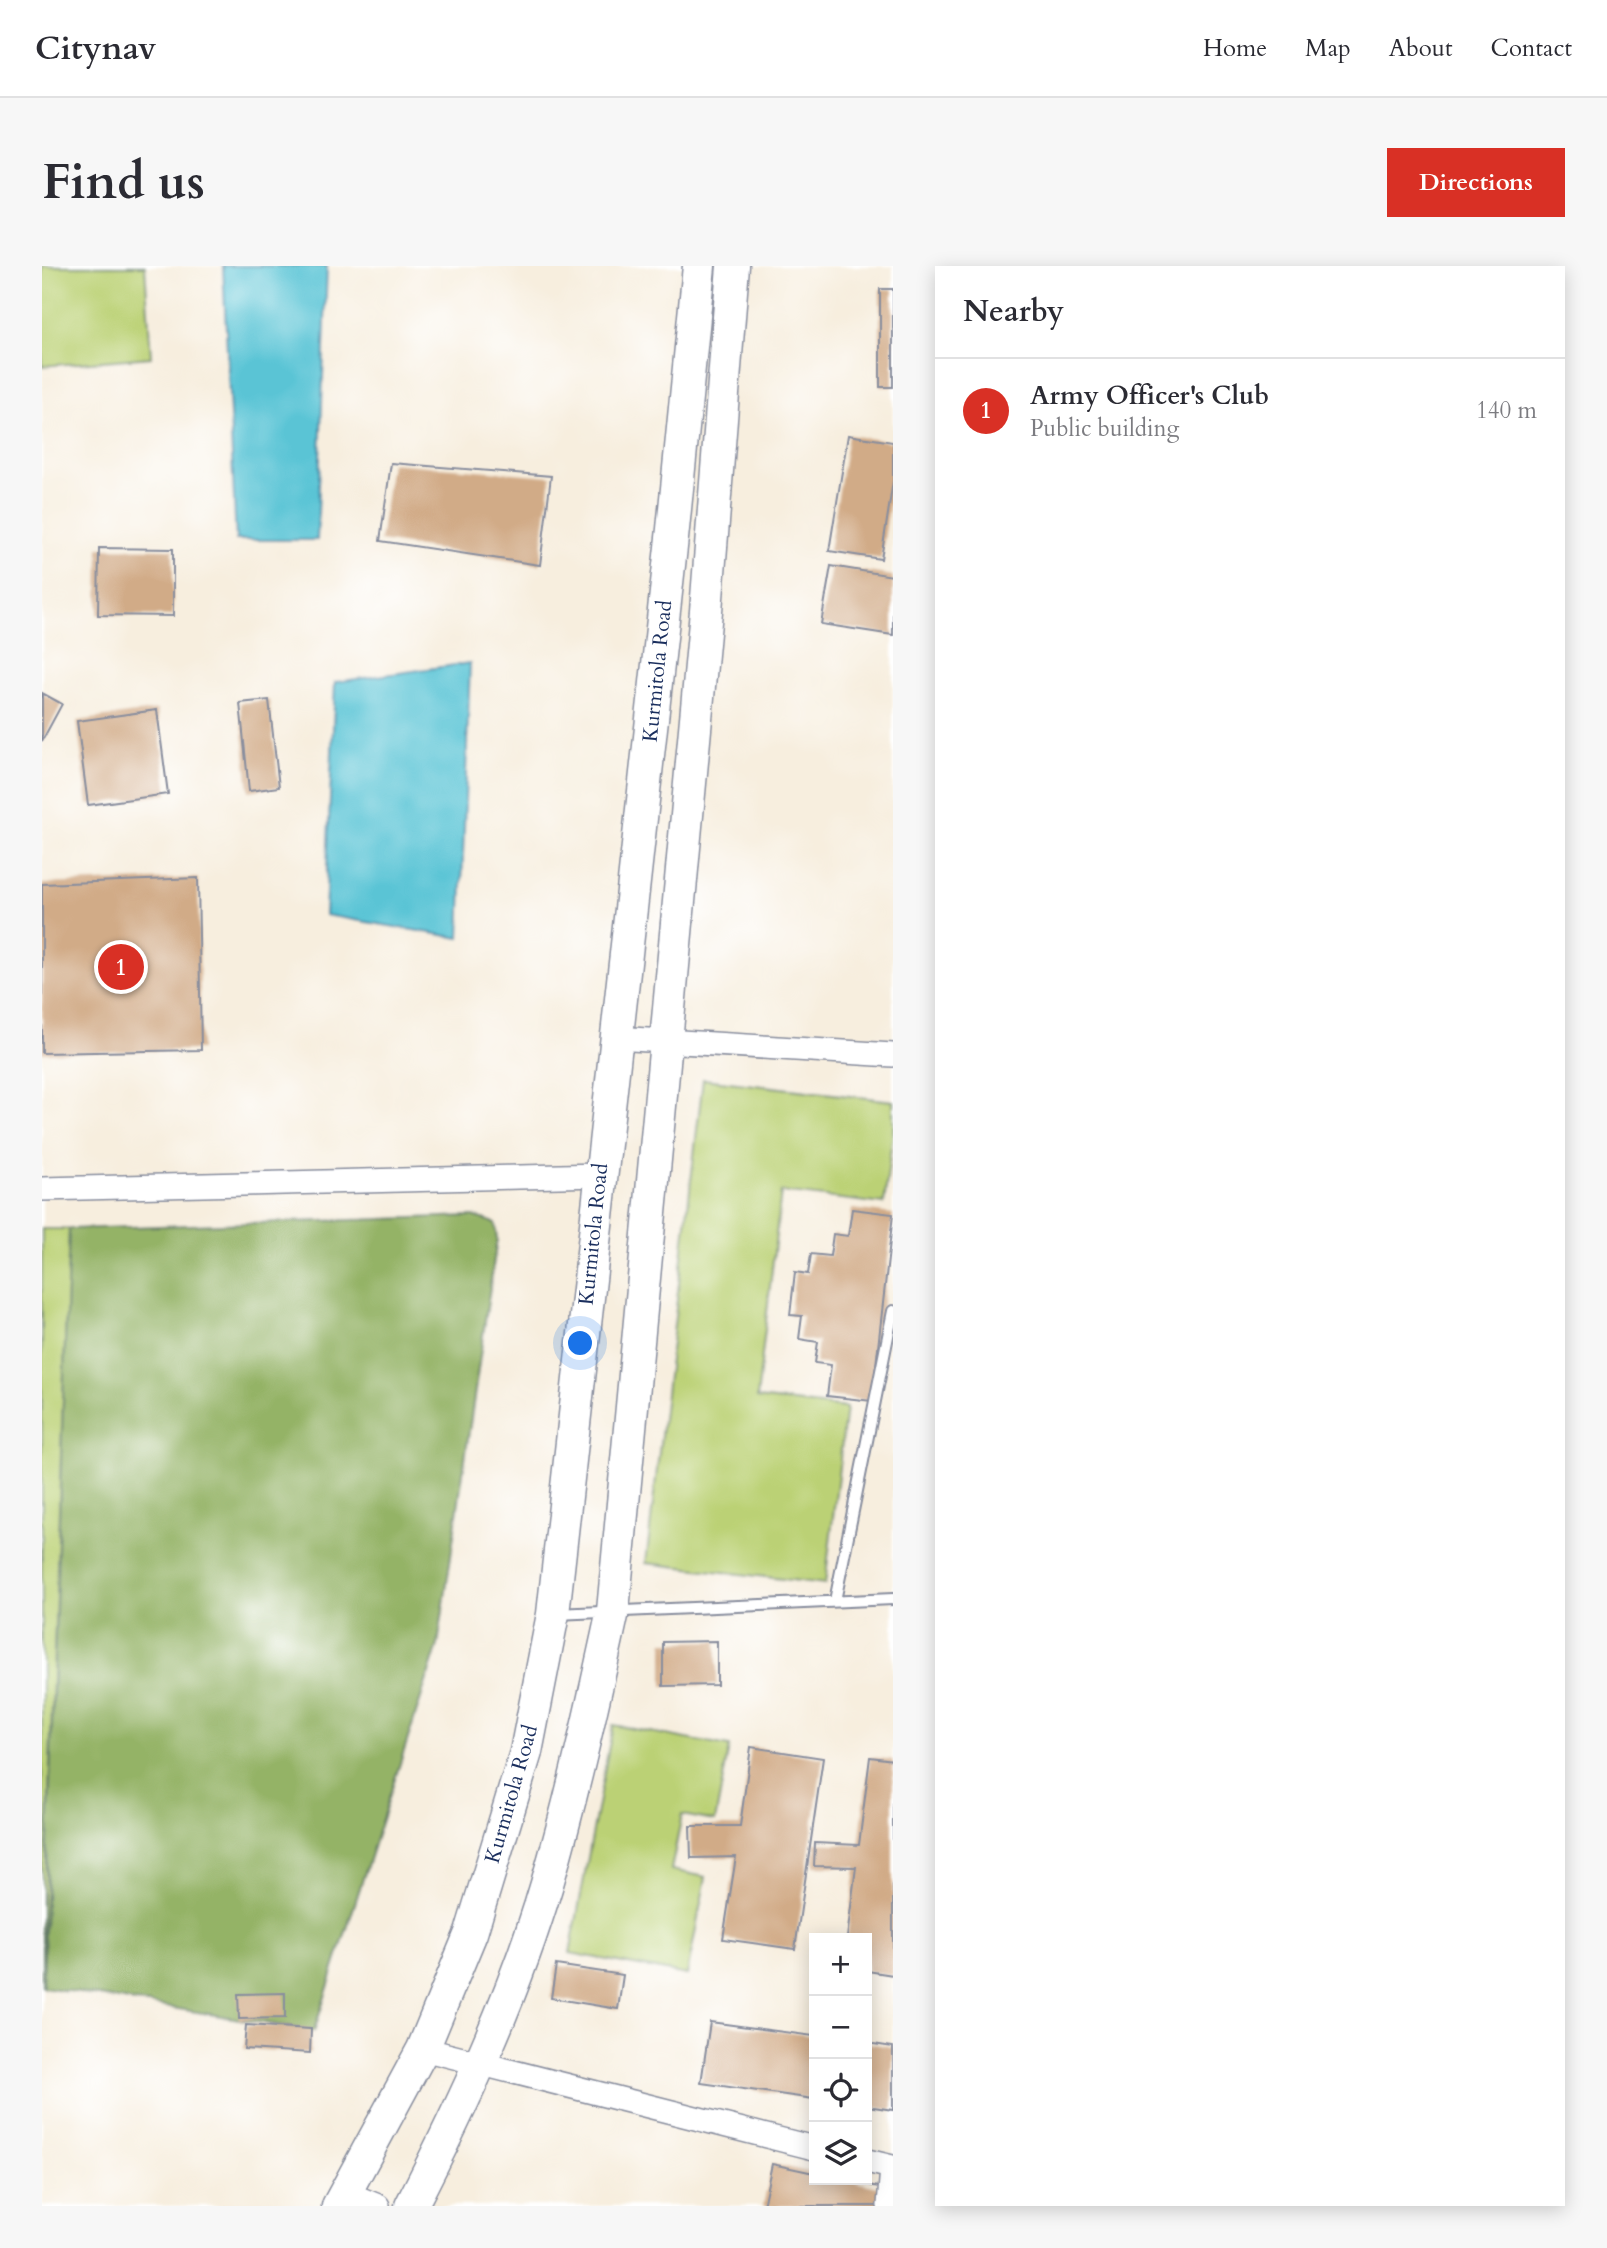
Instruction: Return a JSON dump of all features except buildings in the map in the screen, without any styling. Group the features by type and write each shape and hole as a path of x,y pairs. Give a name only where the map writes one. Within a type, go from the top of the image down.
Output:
{"main road":[{"name":"Kurmitola Road","path":"342,2199 423,2049 471,1933 522,1765 553,1614 673,529 699,266"},
{"name":"Kurmitola Road","path":"411,2206 481,2064 547,1886 583,1745 613,1611 706,611 733,266"}],"street":[{"path":"615,1038 893,1055"},
{"path":"42,1189 600,1175"},
{"path":"423,2049 809,2147"},
{"path":"872,2162 892,2167 889,2206"},
{"path":"342,2199 379,2206"}],"lane":[{"path":"835,1601 893,1311"},
{"path":"553,1614 893,1599"}],"green space":[{"path":"42,266 145,266 151,357 42,366"},
{"path":"703,1079 893,1101 893,1130 884,1204 781,1192 757,1398 846,1408 825,1584 646,1563"},
{"path":"473,1216 495,1223 497,1239 438,1645 314,2031 43,1987 69,1229"},
{"path":"42,1229 69,1229 42,1986"},
{"path":"613,1725 729,1747 715,1821 682,1815 671,1870 706,1877 687,1975 570,1953"}],"water":[{"path":"223,266 327,266 317,540 236,540"},
{"path":"470,663 460,938 325,915 335,682"}],"place":[{"name":"Army Officer's Club","path":"121,967"}]}
